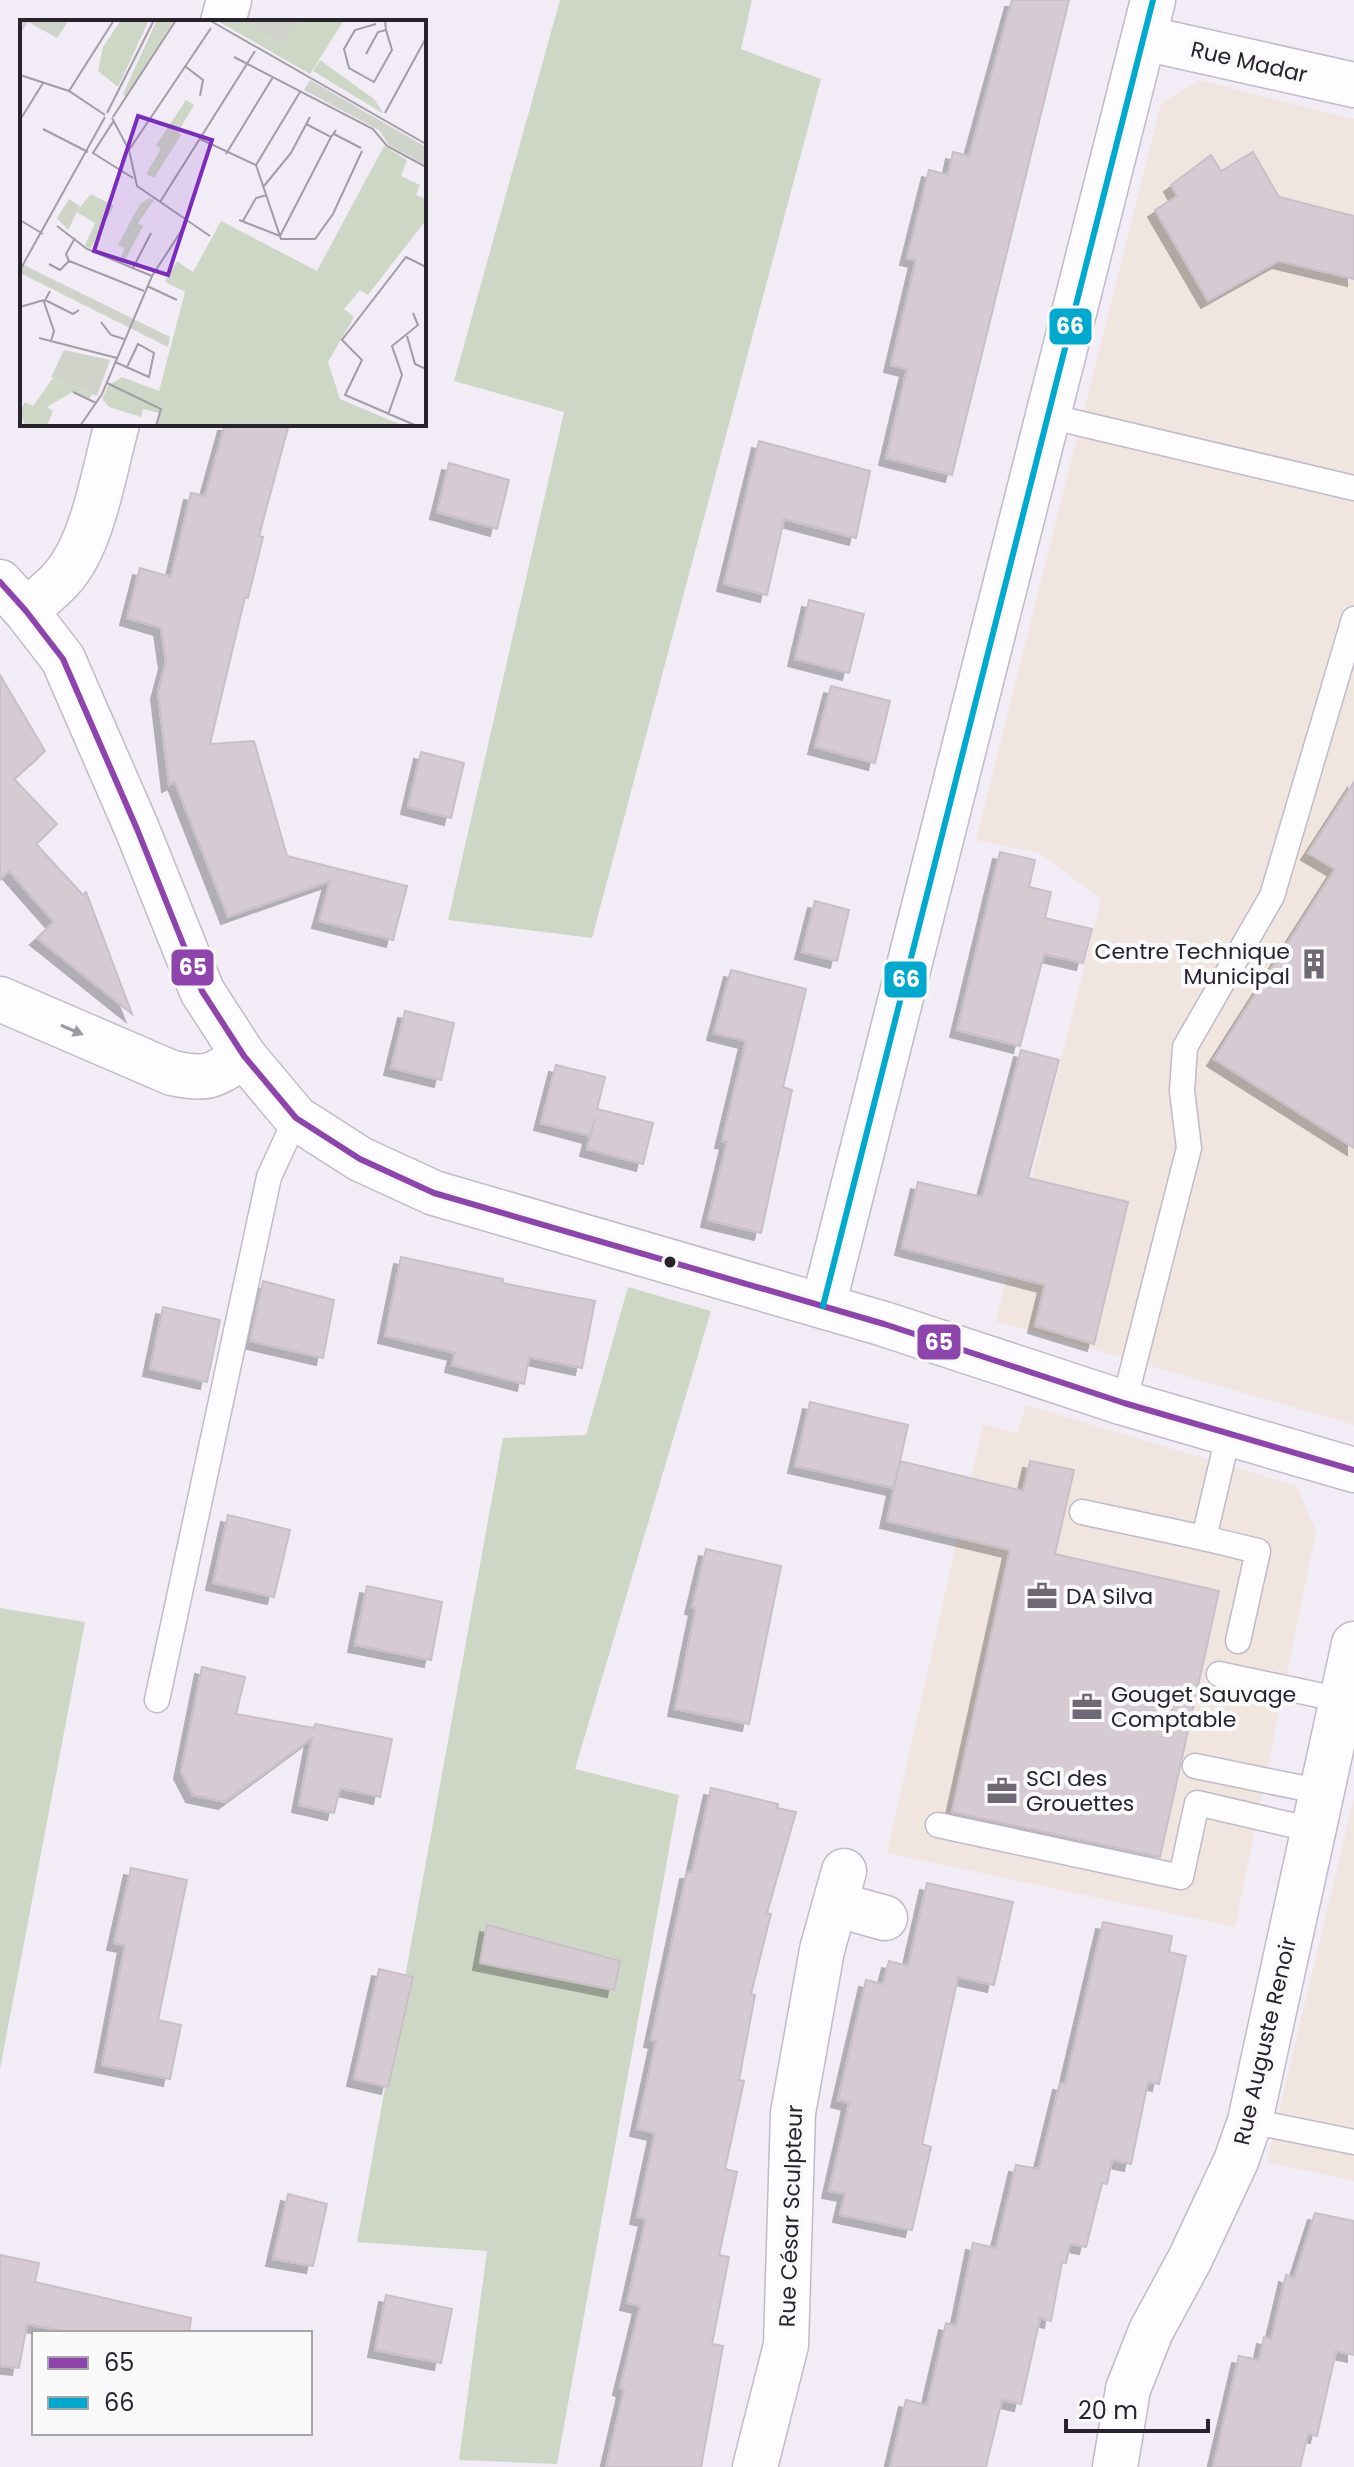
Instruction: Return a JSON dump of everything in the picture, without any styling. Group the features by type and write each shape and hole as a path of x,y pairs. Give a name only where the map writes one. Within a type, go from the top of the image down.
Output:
{"street":[{"path":"224,20 229,0"},
{"path":"823,1306 1148,19"},
{"name":"Rue Madar","path":"1148,19 1354,85"},
{"path":"116,426 91,519 76,558 63,577 13,596 63,659 137,829 202,991 244,1056 296,1118 360,1159 434,1193 823,1306 1124,1403 1354,1470"},
{"path":"0,999 172,1073 198,1079 216,1074 244,1056"},
{"name":"Rue Auguste Renoir","path":"1115,2467 1133,2375 1151,2331 1190,2259 1236,2161 1250,2121 1354,1644"},
{"name":"Rue César Sculpteur","path":"755,2467 786,2345 793,2113 822,1950 840,1887 885,1918"}],"lane":[{"path":"1048,416 1354,488"},
{"path":"1124,1403 1189,1148 1182,1091 1185,1047 1272,896 1354,619"},
{"path":"157,1700 269,1177 296,1118"},
{"path":"1204,1538 1229,1432"},
{"path":"1082,1512 1258,1551 1238,1641"},
{"path":"1219,1674 1342,1700"},
{"path":"1195,1766 1318,1811"},
{"path":"938,1825 1181,1877 1197,1803 1318,1811"},
{"path":"1250,2121 1354,2142"}],"shaded area":[{"path":"1200,80 1354,119 1354,1425 996,1321 1101,899 1039,853 976,840 1161,103"},
{"path":"1026,1405 1297,1486 1316,1532 1235,1927 887,1853 983,1424 1017,1433"},
{"path":"1354,1797 1354,2181 1267,2162"}],"green space":[{"path":"560,0 752,0 741,49 821,79 592,938 448,920 564,412 454,381"},
{"path":"628,1287 711,1311 575,1769 679,1795 557,2464 459,2460 487,2251 357,2242 503,1438 586,1435"},
{"path":"0,1608 85,1622 0,2069"}],"building":[{"path":"1012,0 1069,0 952,475 886,458 907,369 891,365 916,260 907,258 929,170 948,175 953,152 969,156"},
{"path":"1253,152 1279,197 1354,216 1354,279 1279,261 1208,301 1155,210 1177,196 1171,185 1211,155 1221,171"},
{"path":"224,426 288,426 210,744 254,741 287,856 407,886 393,940 319,921 330,881 228,917 175,782 169,785 158,692 166,662 161,628 127,618 140,568 171,577 191,493 205,496"},
{"path":"759,441 870,471 856,538 784,519 767,595 724,584"},
{"path":"449,463 509,480 497,529 437,512"},
{"path":"809,600 864,614 849,673 795,659"},
{"path":"0,675 45,751 14,779 57,824 36,844 83,895 86,892 132,1014 37,938 54,922 9,871 0,879"},
{"path":"831,686 890,701 875,763 815,747"},
{"path":"421,752 464,763 451,818 408,807"},
{"name":"Centre Technique Municipal","path":"1354,782 1354,1148 1214,1059 1335,869 1308,853"},
{"path":"1000,852 1035,860 1029,887 1051,892 1045,918 1092,929 1083,963 1044,954 1020,1046 957,1030"},
{"path":"815,901 849,910 837,961 802,952"},
{"path":"731,970 806,989 783,1087 792,1090 761,1233 708,1220 727,1142 722,1141 746,1041 714,1033"},
{"path":"405,1011 454,1023 441,1080 391,1068"},
{"path":"1021,1050 1059,1060 1028,1178 1128,1202 1094,1344 1035,1326 1045,1285 902,1248 918,1182 982,1197"},
{"path":"556,1065 605,1077 597,1109 653,1123 643,1164 587,1149 595,1118 590,1136 541,1123"},
{"path":"401,1257 503,1279 502,1283 595,1301 582,1368 529,1357 524,1384 452,1365 455,1353 385,1336"},
{"path":"263,1281 334,1300 323,1358 250,1341"},
{"path":"163,1307 220,1320 207,1382 150,1369"},
{"path":"810,1402 908,1425 894,1488 795,1466"},
{"path":"900,1461 1023,1491 1030,1461 1074,1470 1055,1554 1219,1591 1160,1857 952,1812 1010,1550 887,1521"},
{"path":"228,1515 290,1530 274,1597 213,1583"},
{"path":"706,1549 781,1566 749,1724 675,1709 696,1608 692,1607"},
{"path":"367,1586 442,1602 431,1660 355,1645"},
{"path":"202,1667 245,1677 236,1714 314,1728 315,1724 392,1739 380,1797 340,1788 334,1813 299,1805 312,1738 225,1802 193,1795 181,1772"},
{"path":"711,1788 778,1804 777,1808 796,1812 767,1913 771,1914 751,1994 755,1995 739,2080 744,2081 725,2169 737,2172 719,2255 729,2257 712,2344 723,2346 701,2467 606,2467 624,2390 620,2388 640,2306 627,2303 646,2219 637,2217 655,2133 637,2129 656,2041 651,2040 687,1872 692,1872"},
{"path":"131,1868 187,1880 158,2020 181,2025 170,2079 102,2065 125,1945 114,1943"},
{"path":"927,1883 1013,1902 994,1985 958,1977 922,2144 931,2147 912,2230 840,2215 845,2194 829,2191 849,2103 838,2100 866,1980 883,1984 889,1961 908,1966"},
{"path":"1103,1922 1172,1936 1169,1952 1186,1956 1159,2084 1148,2082 1131,2164 1112,2160 1107,2184 1102,2183 1086,2247 1070,2244 1066,2263 1062,2262 1051,2321 1040,2318 1021,2404 1002,2400 986,2467 890,2467 906,2400 927,2405 946,2323 956,2326 973,2243 996,2248 1016,2165 1039,2169 1060,2083 1065,2084"},
{"path":"487,1925 620,1961 614,1990 480,1963"},
{"path":"379,1969 413,1977 388,2087 354,2079"},
{"path":"288,2194 327,2204 313,2266 273,2259"},
{"path":"1315,2213 1354,2221 1354,2355 1336,2351 1317,2436 1308,2434 1300,2467 1213,2467 1239,2356 1259,2360 1264,2337 1271,2339 1286,2275 1294,2278"},
{"path":"0,2255 39,2263 35,2282 191,2318 189,2331 64,2331 27,2324 19,2368 0,2366"},
{"path":"386,2295 452,2309 441,2363 375,2350"}],"transit line":[{"name":"66","path":"823,1306 1153,0"},
{"name":"65","path":"0,582 63,659 137,829 202,991 244,1056 296,1118 360,1159 434,1193 884,1324 1124,1403 1354,1470"}],"place":[{"name":"Centre Technique Municipal","path":"1314,964"},
{"name":"DA Silva","path":"1042,1596"},
{"name":"Gouget Sauvage Comptable","path":"1087,1707"},
{"name":"SCI des Grouettes","path":"1002,1791"}]}
